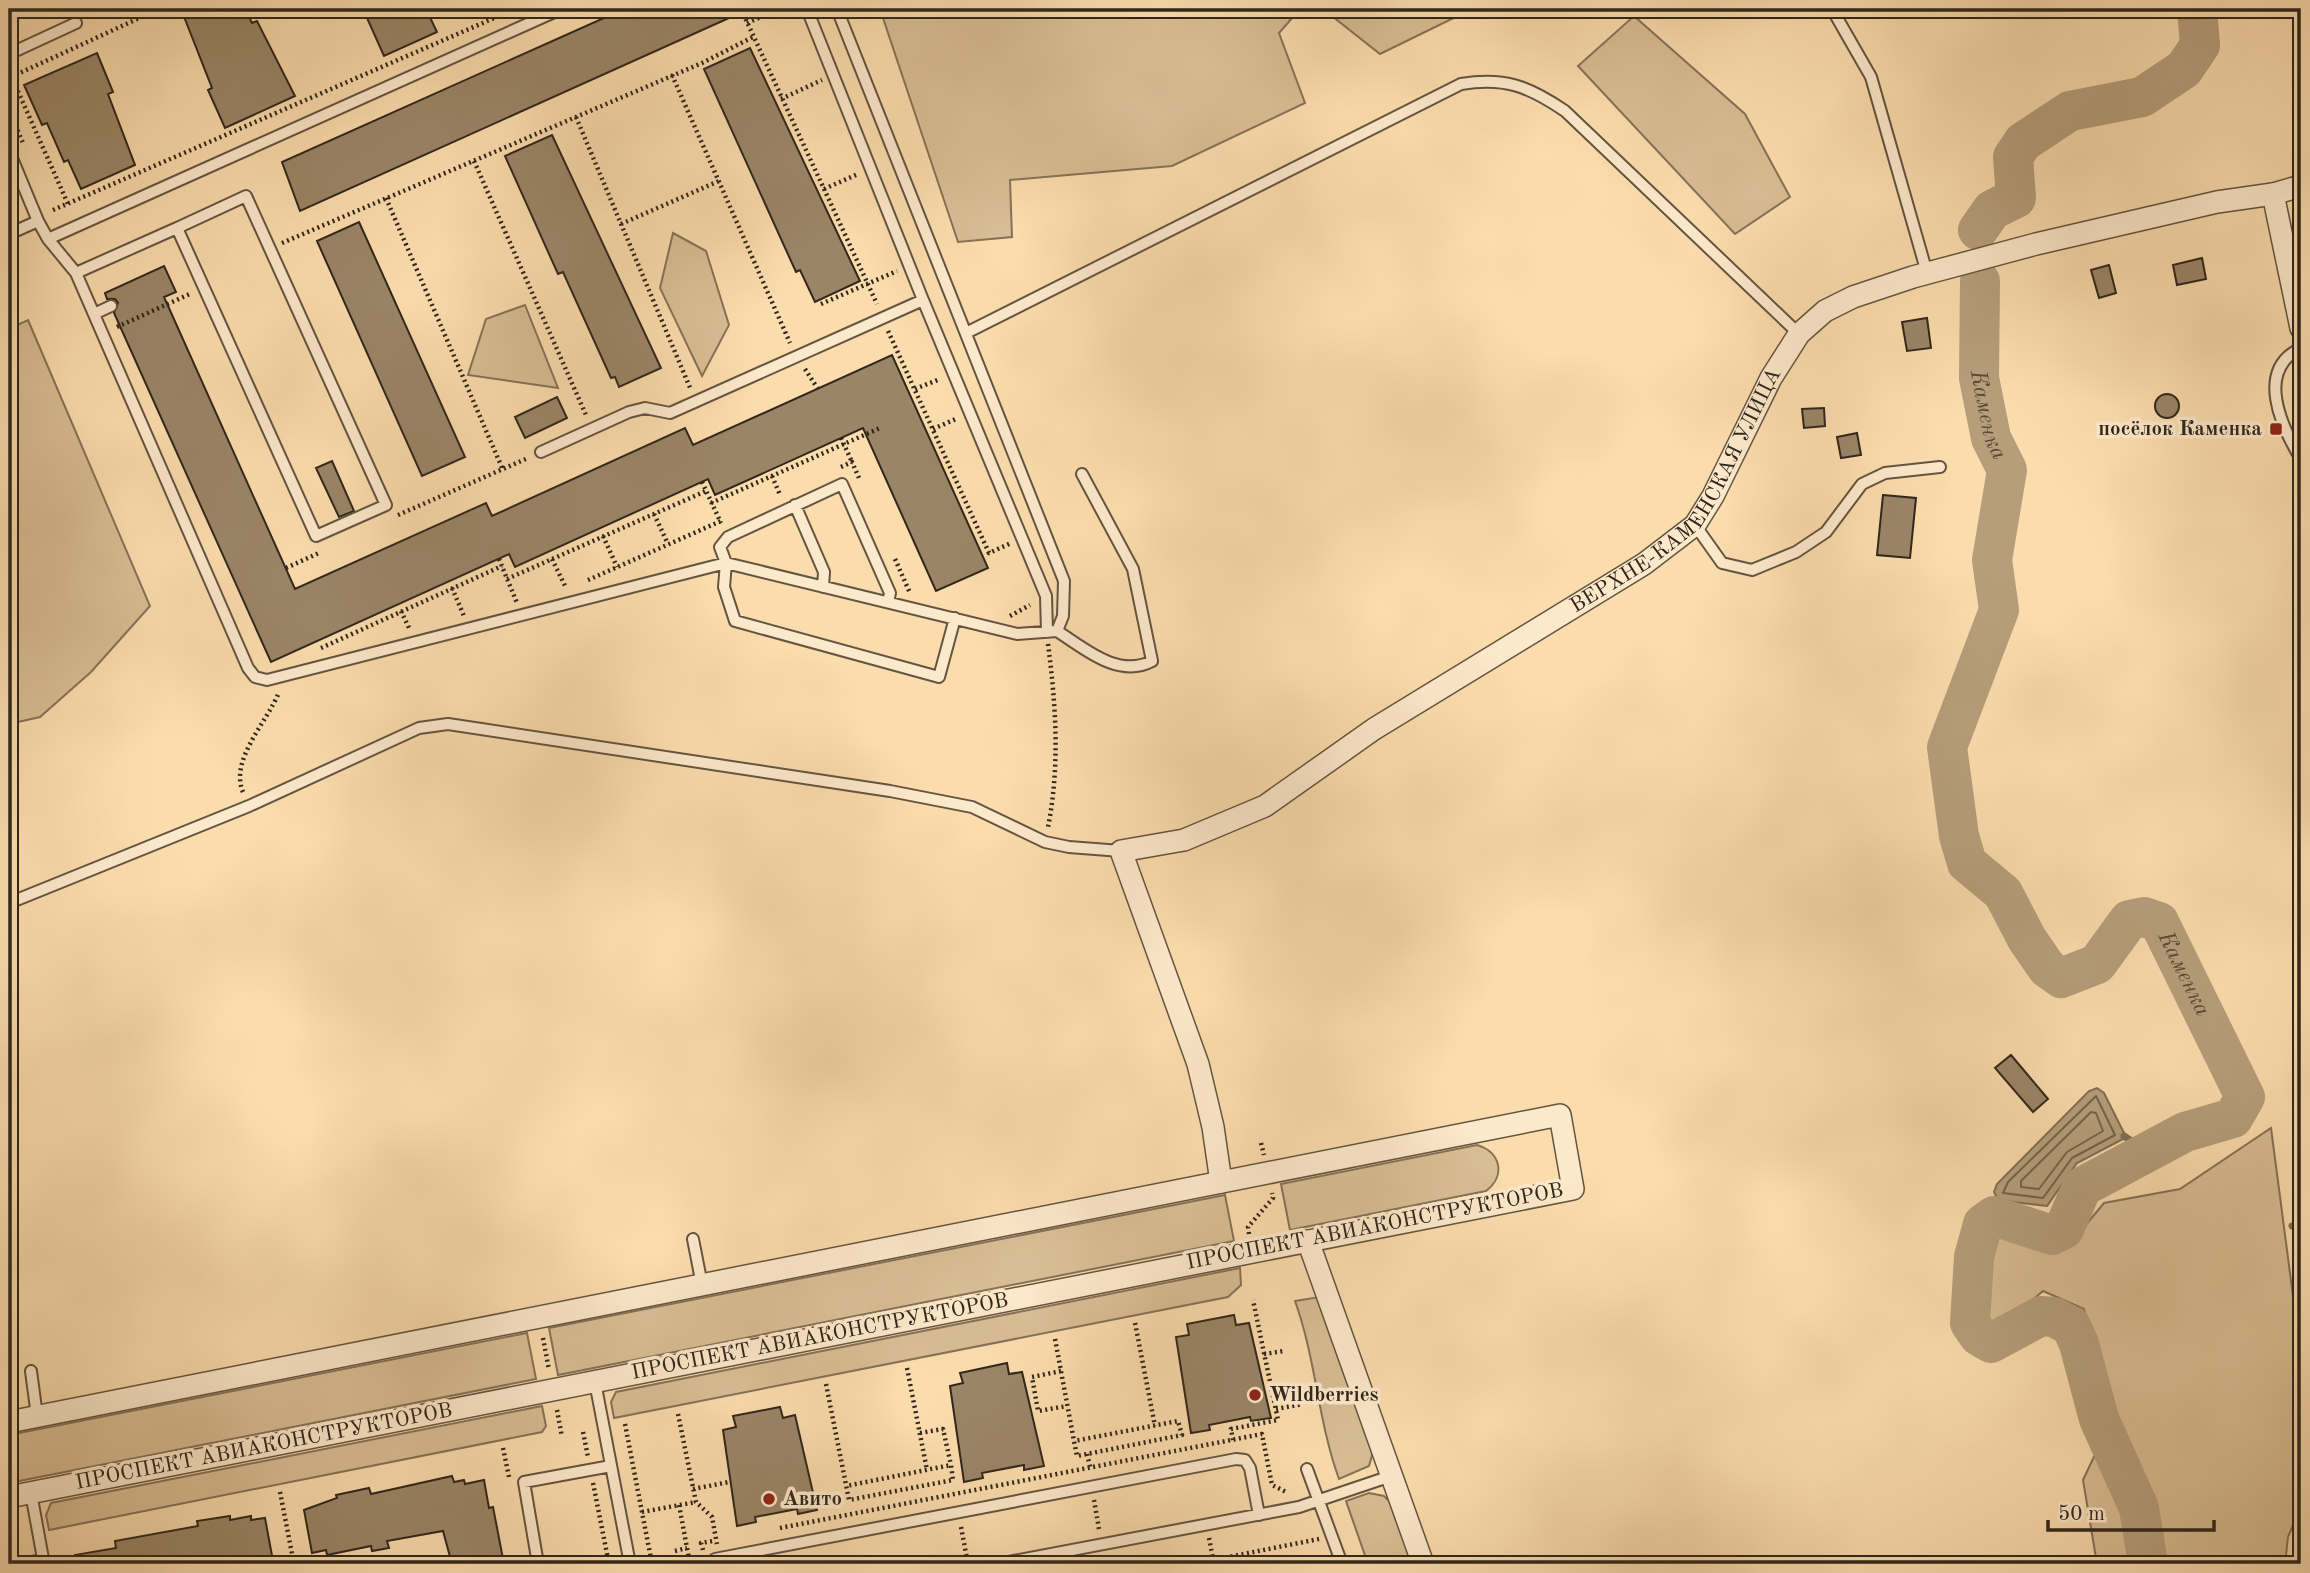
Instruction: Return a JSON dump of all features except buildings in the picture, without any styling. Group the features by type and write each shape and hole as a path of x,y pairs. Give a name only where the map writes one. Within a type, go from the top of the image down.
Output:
{"street":[{"name":"ВЕРХНЕ-КАМЕНСКАЯ УЛИЦА","path":"1121,851 1184,840 1265,806 1374,729 1644,564 1695,525 1713,496 1770,378 1798,334 1825,311 1853,297 1968,262 2217,202 2273,194 2301,186"},
{"path":"2273,194 2301,328"},
{"path":"1121,851 1198,1064 1213,1127 1221,1182"},
{"name":"ПРОСПЕКТ АВИАКОНСТРУКТОРОВ","path":"9,1422 1560,1115 1573,1189 9,1497"},
{"path":"1308,1241 1423,1564"}],"lane":[{"path":"48,239 561,9"},
{"path":"807,9 923,300 1046,596 1052,631"},
{"path":"838,9 1064,581 1063,616 1052,631"},
{"path":"1832,9 1871,77 1927,273"},
{"path":"9,54 76,23"},
{"path":"966,333 1461,83 1491,79 1532,89 1565,111 1798,334"},
{"path":"9,151 38,221 48,239 76,273 248,668 255,677 267,680 726,563 1017,634 1052,631 1105,662 1125,666 1152,661 1133,569 1082,474"},
{"path":"76,273 246,196 386,505 316,536 177,228"},
{"path":"9,234 38,221"},
{"path":"541,452 629,412 645,408 666,414 923,300"},
{"path":"94,314 111,306"},
{"path":"2301,348 2288,354 2278,367 2275,396 2286,432 2301,459"},
{"path":"1695,525 1721,563 1752,570 1796,552 1826,532 1863,484 1885,473 1940,467"},
{"path":"888,602 890,593 842,484 728,537 720,547 726,563 724,587 735,621 939,677 955,618"},
{"path":"795,505 824,572 823,587"},
{"path":"9,903 248,806 419,728 447,724 890,790 972,807 1045,842 1069,847 1121,851"},
{"path":"693,1239 702,1285"},
{"path":"31,1371 37,1416"},
{"path":"595,1382 630,1564"},
{"path":"716,1564 715,1559 1236,1459 1245,1461 1250,1468 1259,1515"},
{"path":"538,1564 524,1482 611,1466"},
{"path":"1307,1469 1342,1564"},
{"path":"998,1564 1319,1503 1391,1476"},
{"path":"20,1564 44,1562 31,1493"}],"path":[{"path":"68,204 10,74 159,9"},
{"path":"53,211 515,9"},
{"path":"741,9 989,554 1022,538"},
{"path":"747,23 779,9"},
{"path":"270,248 576,117 753,37"},
{"path":"672,75 796,357 818,388"},
{"path":"781,99 835,75"},
{"path":"576,117 696,401"},
{"path":"474,161 592,429"},
{"path":"824,189 872,168"},
{"path":"621,223 719,181"},
{"path":"386,198 503,470"},
{"path":"821,304 909,265"},
{"path":"113,330 193,293"},
{"path":"915,389 953,373"},
{"path":"933,429 970,413"},
{"path":"711,503 880,428"},
{"path":"841,438 852,462"},
{"path":"390,519 541,452"},
{"path":"772,476 780,495"},
{"path":"702,482 728,537"},
{"path":"507,579 706,491"},
{"path":"654,514 668,544"},
{"path":"603,536 617,567"},
{"path":"286,568 333,546"},
{"path":"499,559 522,614"},
{"path":"552,559 566,589"},
{"path":"308,653 502,566"},
{"path":"452,588 469,627"},
{"path":"1045,842 1056,789 1052,631"},
{"path":"248,806 239,784 240,769 280,691"},
{"path":"1250,1238 1248,1227 1273,1198 1271,1187"},
{"path":"1233,1440 1231,1429 1278,1420 1253,1300"},
{"path":"1135,1323 1155,1426"},
{"path":"541,1329 551,1378"},
{"path":"1055,1339 1067,1406 1074,1441 1077,1456 1182,1436 1178,1421 1074,1441"},
{"path":"1264,1354 1284,1351"},
{"path":"907,1368 927,1470"},
{"path":"1061,1371 1032,1377 1038,1411 1067,1406"},
{"path":"826,1384 849,1500 953,1480 943,1429 920,1433"},
{"path":"555,1403 562,1437"},
{"path":"1276,1409 1303,1405"},
{"path":"678,1414 695,1502 712,1517 715,1530"},
{"path":"625,1424 652,1564"},
{"path":"583,1432 609,1564"},
{"path":"846,1486 951,1465"},
{"path":"693,1489 729,1482"},
{"path":"1091,1487 1102,1545"},
{"path":"280,1492 294,1564"},
{"path":"642,1512 695,1502"},
{"path":"679,1505 690,1564"},
{"path":"958,1512 968,1564"},
{"path":"1206,1525 1213,1562"},
{"path":"1193,1564 1331,1537"},
{"path":"674,1551 687,1548"}],"shaded area":[{"path":"880,9 1300,9 1279,33 1305,103 1172,166 1010,180 1012,237 958,242"},
{"path":"1323,9 1472,9 1380,54"},
{"path":"1634,16 1745,114 1790,197 1735,234 1578,66"},
{"path":"673,233 706,251 729,325 702,376 660,288"},
{"path":"525,305 558,388 468,375 486,319"},
{"path":"28,320 150,606 91,672 40,717 9,724 9,329"},
{"path":"2271,1128 2301,1357 2301,1506 2288,1537 2285,1564 2097,1564 2083,1480 2111,1421 2084,1309 2043,1291 1991,1336 1981,1294 1999,1235 2074,1239 2104,1203 2180,1189"},
{"path":"1477,1145 1491,1153 1498,1165 1496,1178 1486,1191 1290,1230 1281,1184"},
{"path":"1225,1195 1234,1241 558,1375 549,1328"},
{"path":"1240,1268 1241,1285 1228,1297 614,1418 611,1402 616,1392"},
{"path":"1319,1297 1373,1452 1369,1466 1339,1479 1295,1301"},
{"path":"527,1333 536,1379 9,1483 9,1435"},
{"path":"542,1406 546,1426 542,1432 49,1530 46,1515 51,1503"},
{"path":"1369,1493 1384,1496 1390,1502 1412,1564 1368,1564 1346,1501"}],"water":[{"path":"2097,1088 2104,1093 2124,1133 2123,1139 2077,1163 2047,1206 1998,1200 1994,1192 1997,1184 2089,1091"}],"waterway":[{"name":"Каменка","path":"1978,230 1992,210 2016,198 2013,157 2023,142 2070,111 2142,97 2184,69 2200,45 2197,9"},
{"name":"Каменка","path":"1980,281 1979,378 1991,438 2007,470 1992,560 1999,610 1947,747 1959,836 1967,863 2003,893 2027,939 2047,968 2061,978 2097,964 2129,920 2144,917 2159,922 2245,1097 2233,1118 2185,1132 2082,1187 2064,1229 2052,1235 1994,1216 1983,1224 1974,1257 1970,1323 1979,1336 1991,1343 2041,1316 2054,1317 2071,1326 2079,1344 2099,1419 2139,1508 2148,1564"},
{"path":"2124,1136 2146,1151"},
{"path":"2292,1226 2301,1224"}],"place":[{"name":"посёлок Каменка","path":"2276,429"},
{"name":"Wildberries","path":"1255,1395"},
{"name":"Авито","path":"769,1499"}]}
